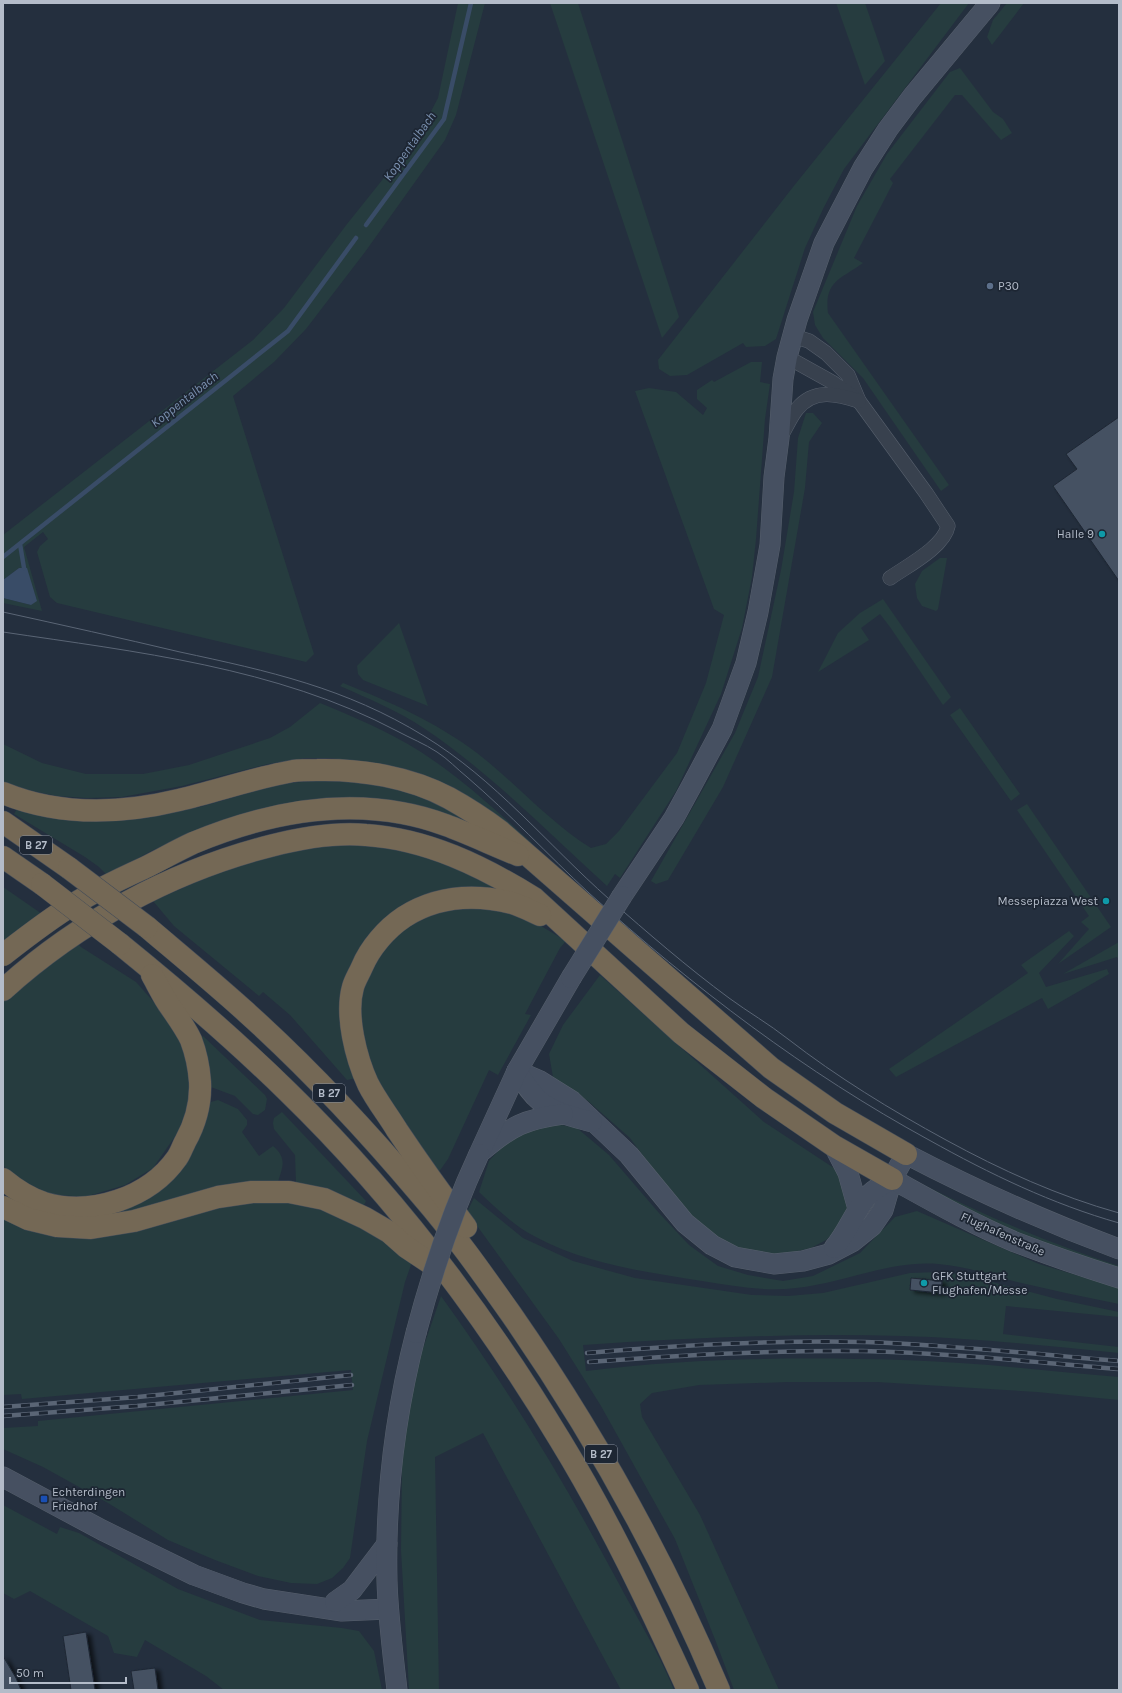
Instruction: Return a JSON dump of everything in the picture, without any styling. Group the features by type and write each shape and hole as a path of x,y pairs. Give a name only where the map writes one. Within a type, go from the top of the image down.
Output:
{"highway":[{"path":"3,793 43,806 95,811 121,810 144,808 180,800 242,783 295,771 332,770 361,771 394,778 448,797 500,831 532,861 770,1068 835,1113 906,1154"},
{"path":"3,955 26,936 74,903 193,843 250,823 293,813 333,808 365,808 402,812 436,820 532,861"},
{"name":"B 27","path":"3,822 69,868 147,927 246,1012 308,1072 365,1131 421,1195 487,1280 549,1368 614,1476 643,1528 691,1626 719,1690"},
{"path":"3,990 19,975 72,936 104,915 199,868 238,854 296,839 354,834 378,836 458,856 506,881 534,898 681,1033 764,1098 834,1146 892,1179"},
{"name":"B 27","path":"3,857 42,884 120,944 220,1028 289,1093 365,1174 447,1274 519,1375 578,1471 621,1549 658,1624 688,1690"},
{"path":"487,1280 467,1229 417,1161 368,1085 357,1053 352,1030 351,1006 353,988 366,957 386,933 400,920 424,906 467,897 485,898 513,904 542,916 569,931"},
{"path":"3,1179 25,1194 46,1204 85,1207 110,1204 133,1195 148,1186 162,1175 176,1158 193,1127 197,1113 200,1082 198,1067 191,1040 147,966"},
{"path":"3,1207 28,1219 57,1226 91,1228 134,1221 218,1197 252,1192 289,1192 324,1199 365,1218 389,1232 406,1247 447,1274"}],"main road":[{"path":"397,1690 388,1609 387,1544 393,1456 405,1383 416,1333 437,1259 460,1196 517,1071 571,978 622,896 674,818 722,729 746,662 758,612 770,545 774,477 780,438 783,379 787,357 796,320 824,243 863,168 888,129 908,102 990,3"},
{"path":"517,1071 529,1090 540,1102 563,1114 596,1123"},
{"path":"517,1071 540,1081 572,1101 629,1156 685,1223 712,1245 735,1257 774,1264 803,1261 829,1254 852,1242 872,1226 883,1210 892,1179 906,1154 1008,1204 1078,1234 1119,1248"},
{"path":"478,1154 502,1134 516,1126 530,1120 563,1114"},
{"path":"834,1146 848,1173 858,1209"},
{"path":"829,1254 840,1241 858,1209 867,1197 877,1188 892,1179"},
{"name":"Flughafenstraße","path":"892,1179 951,1212 1014,1241 1071,1263 1119,1278"},
{"path":"3,1477 102,1530 194,1575 220,1585 264,1599 342,1611 388,1609"},
{"path":"335,1602 352,1590 387,1544"},
{"path":"315,1606 335,1602 367,1603 388,1609"}],"street":[{"path":"793,336 808,341 826,352 848,375 859,401 926,492 948,526 946,533 940,542 890,578"},
{"path":"787,357 832,382 859,401"},
{"path":"780,438 797,408 812,397 822,394 833,394 859,401"}],"green space":[{"path":"458,3 485,3 456,115 445,140 365,252 306,329 274,362 233,396 314,654 306,662 57,603 50,597 37,552 40,546 48,539 43,532 24,547 42,611 3,603 3,598 31,605 19,568 3,580 3,535 253,340 284,308 347,224 419,134 438,98"},
{"path":"550,3 578,3 679,317 662,338"},
{"path":"836,3 865,3 885,61 865,85"},
{"path":"941,3 969,3 844,169 805,248 776,339 765,346 746,347 743,343 687,375 670,376 659,369 658,360 793,187"},
{"path":"1007,3 1024,3 992,45 987,37 993,20"},
{"path":"960,68 993,112 1003,119 1012,133 1001,140 962,95 955,95 890,179 893,183 854,258 863,263 841,277 836,282 832,287 827,302 828,313 949,485 941,491 863,378 823,338 815,325 813,312 857,206 887,154 950,72"},
{"path":"751,362 762,362 760,382 770,384 765,419 752,577 742,628 721,694 676,791 620,878 615,874 607,886 519,804 450,746 405,717 340,686 343,683 429,722 477,753 576,838 591,848 606,844 619,831 677,753 706,683 724,615 714,609 635,391 649,388 676,392 703,415 707,408 697,399 697,390 712,380 714,382"},
{"path":"806,413 813,413 822,423 809,442 805,488 772,677 723,787 668,880 656,884 651,881 735,733 758,677 781,570 794,492 798,438"},
{"path":"940,558 947,558 938,609 936,611 922,606 917,598 915,584 922,571"},
{"path":"883,599 951,697 943,705 880,614 861,628 869,640 818,672 838,633 860,613"},
{"path":"399,623 428,706 363,680 358,674 357,666"},
{"path":"320,703 384,731 421,752 464,784 532,843 530,845 397,768 331,758 305,758 268,764 182,786 122,797 87,798 57,796 3,785 3,744 42,763 86,774 143,774 189,765 270,738 290,727"},
{"path":"960,708 1020,794 1011,801 950,715"},
{"path":"323,780 390,785 437,801 480,830 442,815 223,823 153,850 107,875 85,857 14,814 18,807 139,817 200,807 279,784"},
{"path":"1027,804 1111,927 1058,964 1089,929 1081,922 1089,916 1017,810"},
{"path":"352,841 451,861 507,891 457,890 365,946 356,1078 347,1080 290,1015 263,992 259,996 174,926 153,901 244,861 308,843"},
{"path":"3,887 42,914 3,943"},
{"path":"470,903 511,908 566,941 560,948 525,1014 531,1015 498,1075 489,1070 448,1159 436,1176 365,1059 357,999 371,962 395,932 427,914"},
{"path":"1069,931 1074,936 1039,973 1046,987 1107,969 1109,974 1048,1009 1042,998 896,1077 889,1069 1028,973 1021,965"},
{"path":"75,941 81,947 136,982 175,1026 189,1066 190,1101 178,1132 153,1168 125,1185 85,1197 46,1194 10,1173 3,1165 3,998"},
{"path":"1119,942 1119,960 1117,957 1063,974"},
{"path":"600,975 764,1122 837,1170 848,1200 846,1214 840,1227 826,1240 811,1248 771,1255 742,1250 720,1240 697,1223 661,1180 630,1138 588,1101 553,1077 549,1054 563,1025"},
{"path":"203,1036 265,1095 267,1099 265,1110 258,1115 253,1114 235,1096 208,1086 200,1039"},
{"path":"218,1100 238,1109 247,1120 247,1125 242,1132 259,1156 273,1146 280,1154 283,1162 278,1182 103,1219 102,1212 144,1198 207,1103"},
{"path":"282,1112 366,1201 364,1205 331,1192 296,1183 295,1155 274,1129 274,1118"},
{"path":"556,1124 577,1128 609,1155 689,1245 718,1266 748,1275 783,1281 813,1276 860,1253 895,1217 917,1211 1039,1264 1119,1288 1119,1304 1055,1291 968,1269 938,1264 902,1265 832,1282 796,1288 761,1289 616,1266 574,1254 526,1232 505,1216 479,1192 489,1161 511,1137 537,1127"},
{"path":"922,1184 1019,1229 1119,1266 1119,1270 1002,1227 919,1188"},
{"path":"267,1197 356,1218 412,1262 405,1282 367,1441 350,1558 343,1568 332,1578 317,1584 291,1583 258,1576 168,1540 108,1503 43,1467 3,1449 3,1428 38,1426 38,1421 353,1390 351,1370 22,1399 21,1394 3,1395 3,1216 194,1211"},
{"path":"474,1198 523,1238 573,1261 635,1278 752,1295 788,1296 823,1293 910,1273 939,1272 961,1274 1057,1299 1119,1312 1119,1317 1006,1306 1003,1334 1119,1347 1119,1353 929,1337 822,1335 742,1337 583,1345 586,1371 665,1363 704,1361 863,1359 929,1361 1119,1377 1119,1400 1037,1392 877,1382 788,1382 699,1385 652,1393 640,1404 642,1417 700,1515 779,1690 734,1690 675,1539 601,1406 559,1339 467,1212"},
{"path":"441,1296 512,1400 556,1472 648,1636 674,1690 621,1690 483,1433 435,1457 439,1690 409,1690 401,1550 402,1464 409,1406 418,1363"},
{"path":"3,1505 57,1534 60,1527 79,1533 178,1589 260,1620 359,1631 374,1651 382,1690 224,1690 206,1676 145,1640 137,1657 114,1653 108,1636 30,1591 14,1599 3,1593"}],"water":[{"path":"19,568 27,568 37,601 31,605 3,598 3,580"}],"building":[{"name":"Halle 9","path":"1119,417 1119,581 1053,486 1077,469 1066,454"},
{"name":"GFK Stuttgart Flughafen/Messe","path":"911,1278 942,1281 941,1293 910,1290"},
{"path":"86,1632 95,1690 71,1690 63,1636"},
{"path":"3,1656 16,1678 21,1690 3,1690"},
{"path":"155,1668 158,1690 134,1690 131,1671"}],"waterway":[{"name":"Koppentalbach","path":"366,225 444,119 471,3"},
{"name":"Koppentalbach","path":"3,557 288,331 356,238"},
{"path":"20,544 24,568"}],"tram line":[{"path":"3,612 276,674 336,693 395,719 450,753 474,772 520,813 586,878 668,950 729,998 826,1067 905,1117 988,1162 1074,1199 1119,1213"},
{"path":"3,632 155,655 254,677 303,691 351,709 428,746 445,758 483,791 589,893 628,928 710,995 795,1057 883,1114 975,1165 1070,1207 1119,1223"}],"railway":[{"path":"587,1353 726,1344 865,1342 961,1347 1119,1361"},
{"path":"589,1362 657,1357 795,1351 863,1351 959,1356 1119,1369"},
{"path":"3,1407 138,1397 351,1375"},
{"path":"3,1416 137,1406 352,1385"}],"place":[{"name":"P30","path":"990,286"},
{"name":"Halle 9","path":"1102,534"},
{"name":"Messepiazza West","path":"1106,901"},
{"name":"GFK Stuttgart Flughafen/Messe","path":"924,1283"},
{"name":"Echterdingen Friedhof","path":"44,1499"}]}
